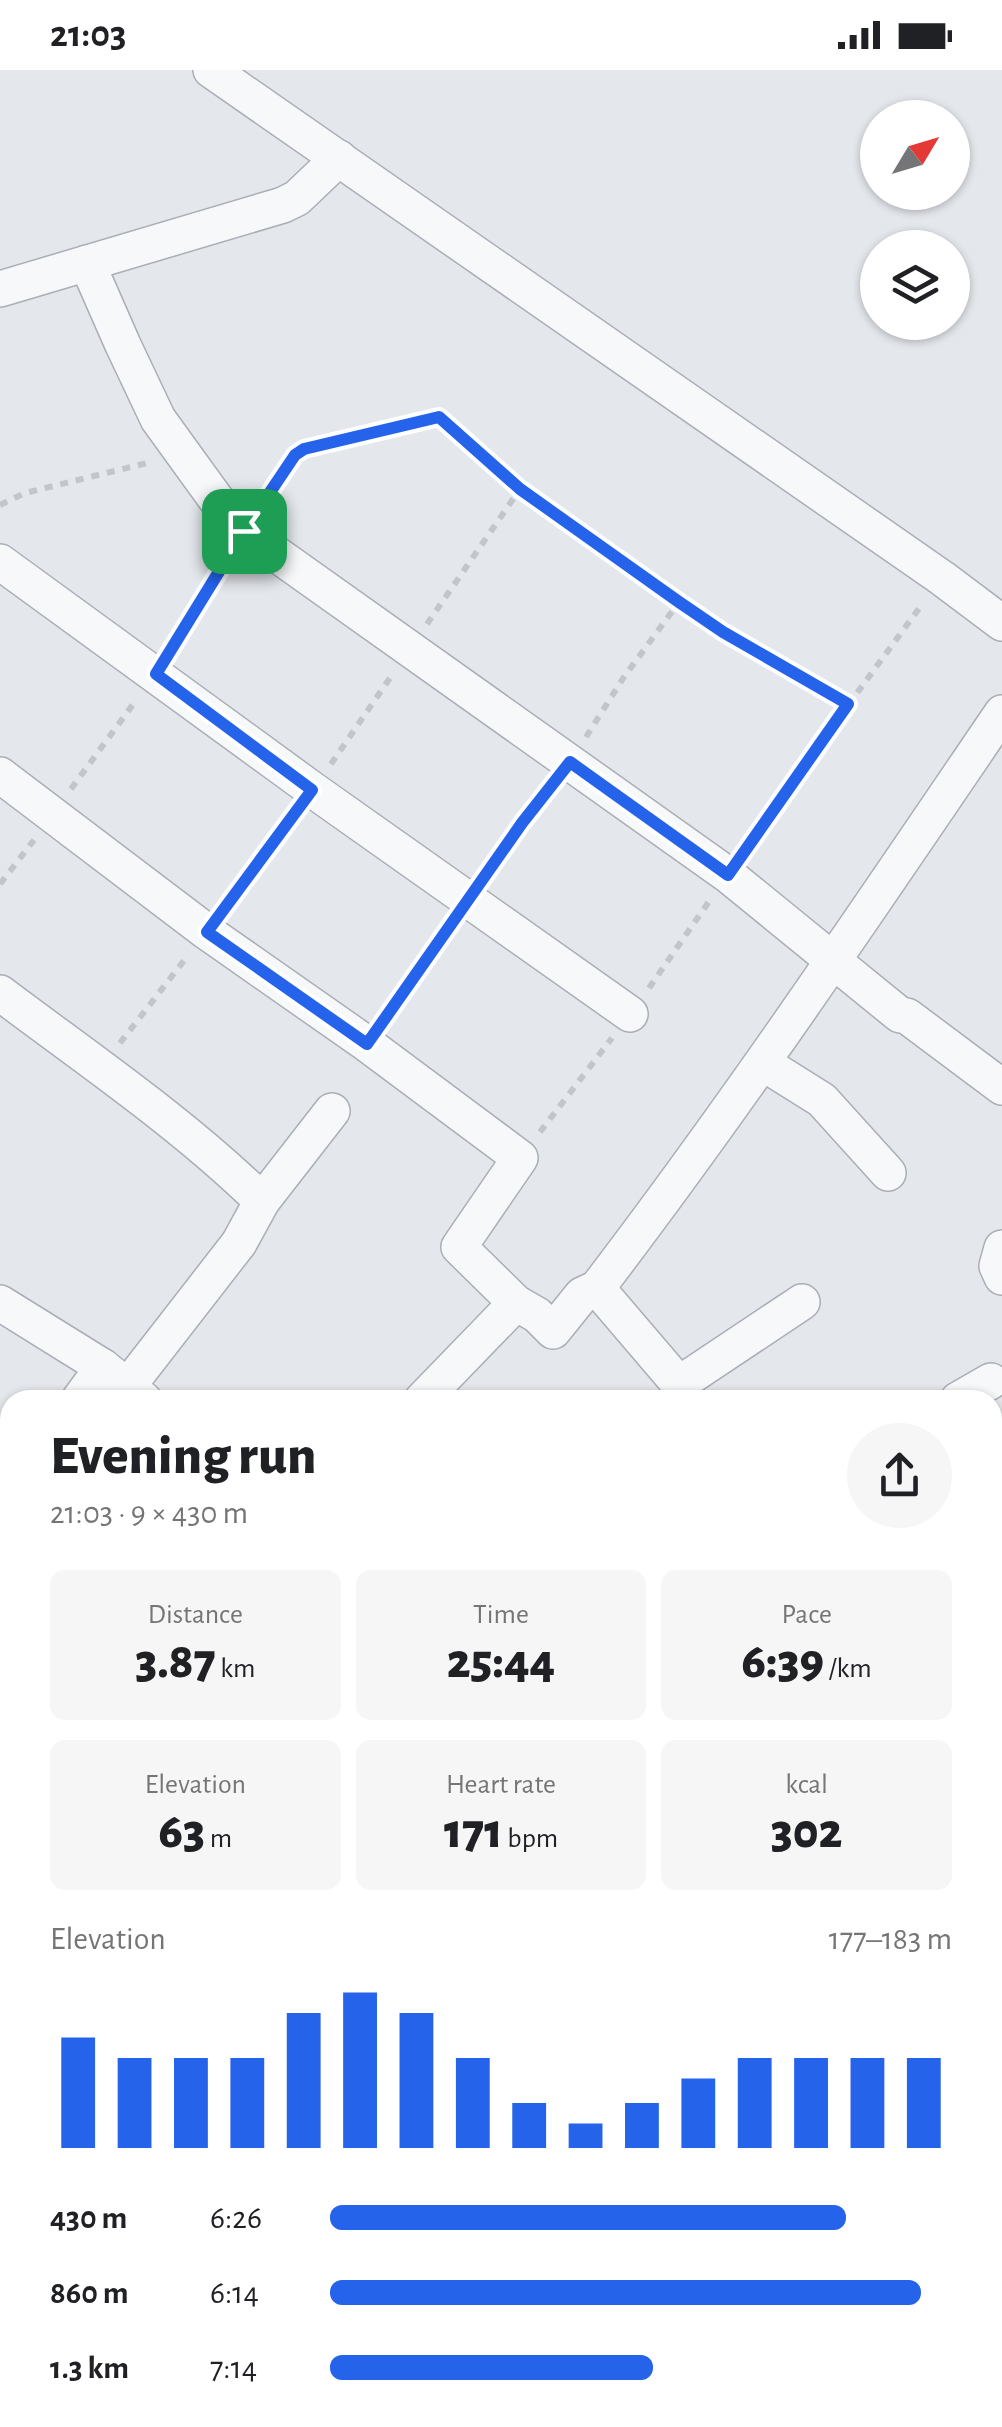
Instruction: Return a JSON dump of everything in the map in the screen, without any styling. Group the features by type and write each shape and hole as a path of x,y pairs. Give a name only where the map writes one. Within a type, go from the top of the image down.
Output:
{"street":[{"path":"211,70 1002,623"},
{"path":"0,289 283,204 297,198 339,158"},
{"path":"87,263 151,404 234,524 728,875 900,1015 907,1016 1002,1087"},
{"path":"0,562 312,790 630,1014"},
{"path":"0,775 207,932 520,1158 459,1248 516,1304 537,1315 553,1331 582,1295 597,1288 675,1186 1002,713"},
{"path":"0,994 222,1162 262,1200"},
{"path":"763,1063 822,1100 888,1173"},
{"path":"0,1303 125,1384 238,1244 262,1200 332,1111"},
{"path":"1002,1248 997,1266 1002,1276"},
{"path":"597,1288 681,1390"},
{"path":"686,1390 802,1302"},
{"path":"432,1390 516,1304"},
{"path":"975,1390 991,1381"}],"path":[{"path":"0,884 156,674 295,455 304,449 439,417 520,489 679,602 848,704"},
{"path":"0,505 25,492 182,453"},
{"path":"101,1068 312,790 520,489"},
{"path":"728,875 942,578"},
{"path":"367,1044 522,823 570,762 624,677 679,602"}],"route":[{"path":"439,417 520,489 679,602 848,704 728,875 570,762 522,823 367,1044 207,932 312,790 156,674 244,531 295,455 304,449 439,417"}]}
